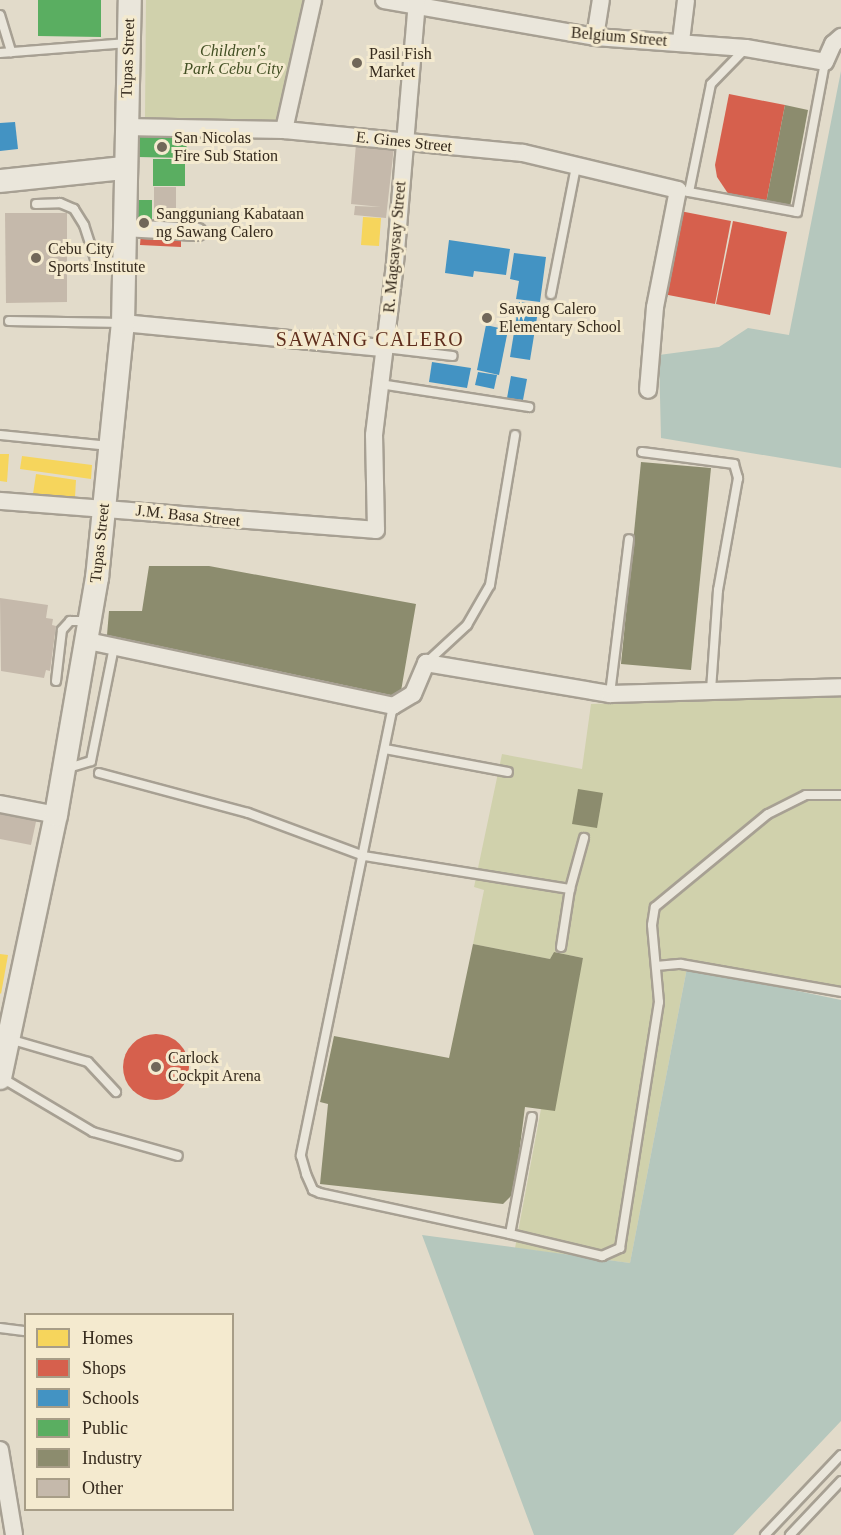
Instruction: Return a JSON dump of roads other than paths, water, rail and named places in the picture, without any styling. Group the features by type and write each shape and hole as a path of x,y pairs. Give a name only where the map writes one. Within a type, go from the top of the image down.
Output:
{"street":[{"name":"Tupas Street","path":"0,1081 56,815 89,632 112,446 123,323 124,168 129,0"},
{"path":"284,130 313,0"},
{"name":"Belgium Street","path":"384,0 417,3 595,37 681,41 746,48 825,62"},
{"path":"595,37 601,0"},
{"path":"681,41 686,0"},
{"name":"R. Magsaysay Street","path":"376,530 374,435 385,348 417,3"},
{"path":"825,62 833,44 841,37"},
{"name":"E. Gines Street","path":"125,127 284,130 523,153 684,191"},
{"path":"0,181 124,168"},
{"path":"648,390 654,307 684,191"},
{"path":"123,228 198,232"},
{"path":"123,323 385,348"},
{"name":"J.M. Basa Street","path":"0,501 104,506 257,524 376,530"},
{"path":"89,632 114,647 393,706 413,694 426,663 610,694 841,687"},
{"path":"0,804 56,815"},
{"path":"0,1450 14,1535"}],"lane":[{"path":"0,15 11,52"},
{"path":"0,53 129,43"},
{"path":"746,48 711,84 684,191 797,212 825,62"},
{"path":"551,294 576,166"},
{"path":"36,204 60,203 74,209 84,225 95,259 123,262"},
{"path":"9,321 123,323"},
{"path":"385,348 453,356"},
{"path":"380,384 529,407"},
{"path":"0,435 112,446"},
{"path":"426,663 467,625 490,585 515,435"},
{"path":"642,452 734,464 738,478 718,590 711,691"},
{"path":"610,694 628,539"},
{"path":"56,681 62,630 70,621 89,632"},
{"path":"64,769 91,761 114,647"},
{"path":"393,706 301,1156 306,1173 313,1190 320,1193 602,1256 620,1248 656,1033 659,1002 652,925 656,907 665,896 790,802 806,795 841,795"},
{"path":"385,749 508,772"},
{"path":"99,773 248,813 364,856 570,889"},
{"path":"561,947 570,889 584,838"},
{"path":"656,966 681,964 841,992"},
{"path":"9,1039 88,1062 116,1092"},
{"path":"0,1081 93,1131 178,1156"},
{"path":"510,1234 532,1116"},
{"path":"0,1328 24,1331"},
{"path":"765,1535 841,1455"},
{"path":"790,1535 841,1481"}],"place":[{"name":"Pasil Fish Market","path":"357,63"},
{"name":"San Nicolas Fire Sub Station","path":"162,147"},
{"name":"Sangguniang Kabataan ng Sawang Calero","path":"144,223"},
{"name":"Cebu City Sports Institute","path":"36,258"},
{"name":"Sawang Calero Elementary School","path":"487,318"},
{"name":"Carlock Cockpit Arena","path":"156,1067"}],"district":[{"name":"SAWANG CALERO","path":"370,339"}],"park label":[{"name":"Children's Park Cebu City","path":"233,60"}]}
